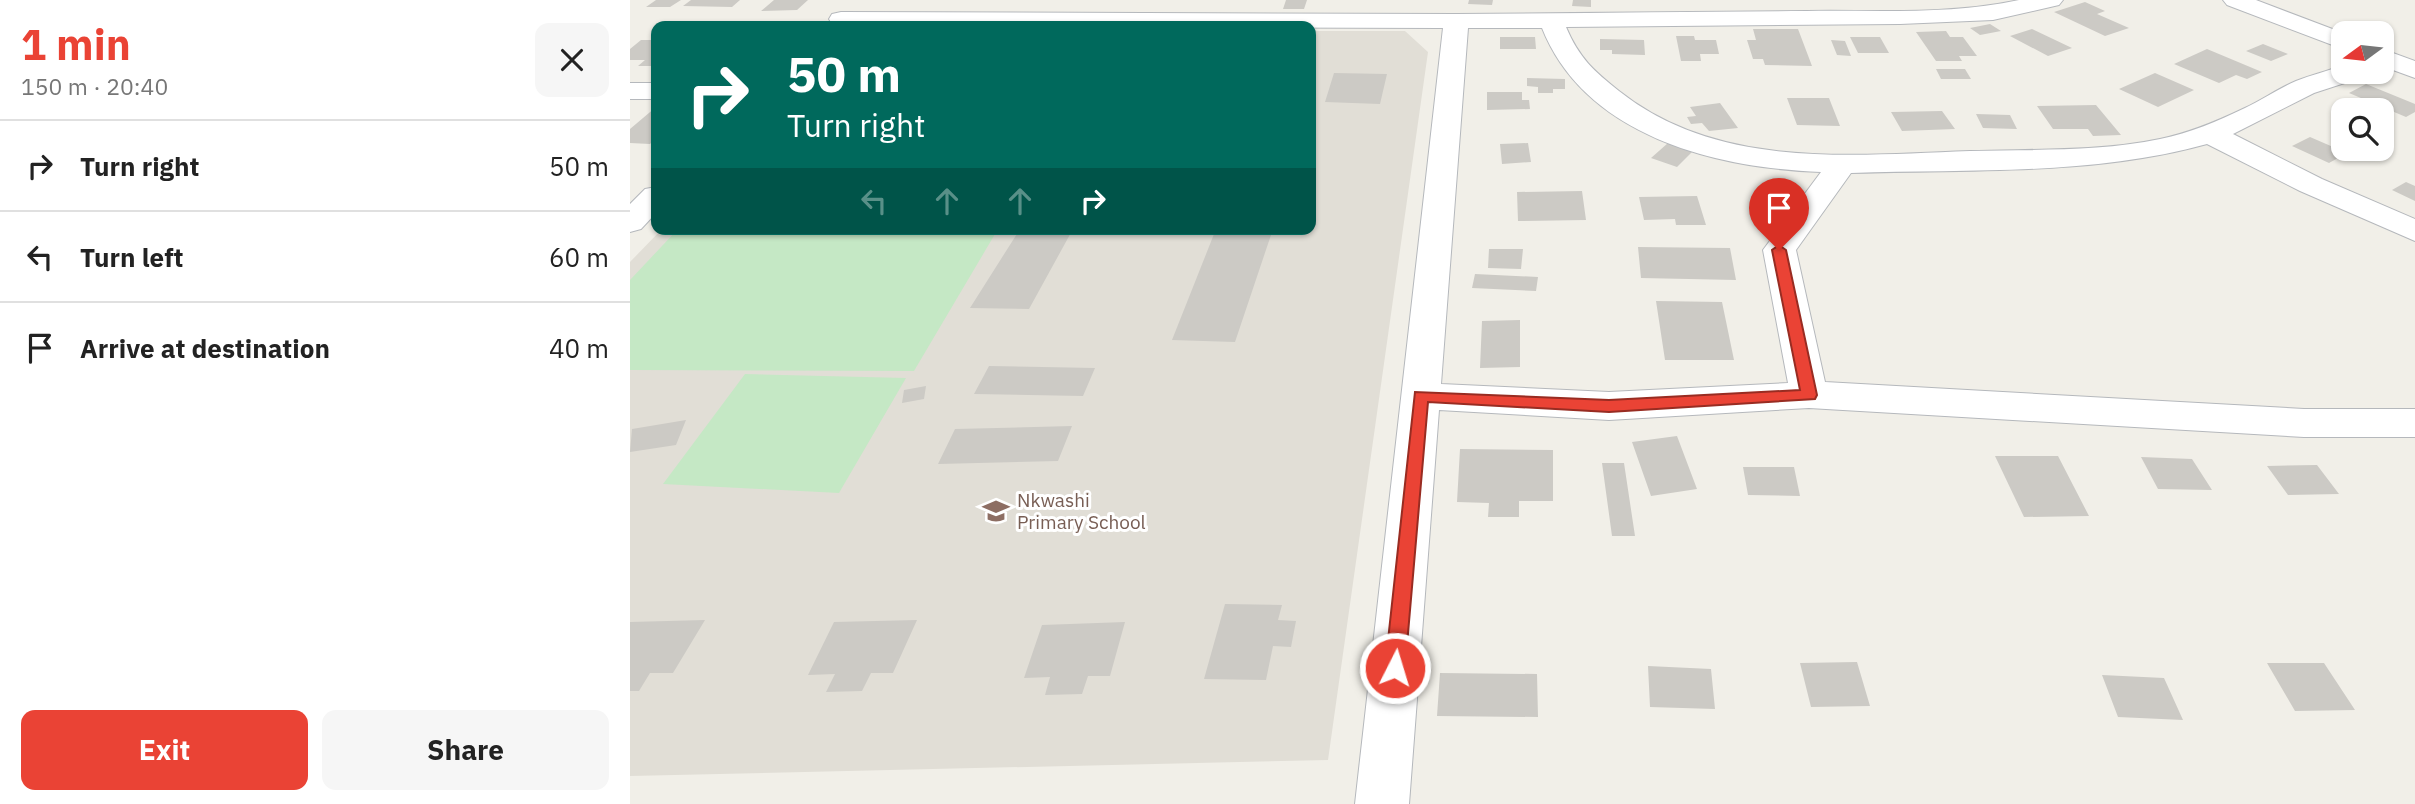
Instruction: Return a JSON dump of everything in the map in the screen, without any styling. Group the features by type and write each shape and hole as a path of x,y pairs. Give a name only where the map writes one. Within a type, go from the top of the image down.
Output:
{"street":[{"path":"838,21 859,0"},
{"path":"860,21 1116,10 1456,21 1940,15 1993,13 2051,0"},
{"path":"2235,0 2331,37"},
{"path":"1550,18 1565,54 1592,83 1635,118 1669,135 1715,149 1790,162 1841,164 2105,156 2163,147 2210,134 2305,87 2331,79"},
{"path":"1382,804 1456,21"},
{"path":"2394,63 2415,70"},
{"path":"630,91 651,91"},
{"path":"2210,134 2311,185 2415,231"},
{"path":"1809,395 1779,250 1829,186 1841,164"},
{"path":"630,222 651,201"},
{"path":"1421,396 1609,406 1809,395 2304,423 2415,423"}],"shaded area":[{"name":"Nkwashi Primary School","path":"1316,31 1405,31 1428,52 1328,760 630,776 630,262 656,235 1316,235"}],"green space":[{"path":"672,235 994,235 914,371 630,370 630,280"},
{"path":"745,374 906,378 839,493 663,484"}],"building":[{"path":"656,0 681,0 670,7 646,7"},
{"path":"691,0 740,0 732,7 683,6"},
{"path":"774,0 808,0 797,10 761,11"},
{"path":"1286,0 1307,0 1304,9 1283,9"},
{"path":"1469,0 1493,0 1492,5 1468,4"},
{"path":"1573,0 1591,0 1591,7 1572,6"},
{"path":"2085,2 2105,11 2097,14 2129,28 2105,36 2054,12"},
{"path":"1990,24 2001,31 1980,35 1970,28"},
{"path":"1753,29 1798,29 1812,66 1765,65 1763,59 1753,59 1747,40 1756,40"},
{"path":"2032,29 2072,48 2048,56 2010,36"},
{"path":"1946,31 1950,37 1963,37 1977,56 1959,56 1962,61 1936,61 1916,32"},
{"path":"1676,36 1716,40 1719,54 1700,54 1701,61 1681,61"},
{"path":"1500,37 1535,37 1536,49 1500,49"},
{"path":"1850,37 1880,37 1889,53 1858,53"},
{"path":"1600,39 1644,40 1645,55 1612,54 1612,50 1600,50"},
{"path":"641,40 651,40 651,66 638,66 645,60 630,60 630,49"},
{"path":"1831,40 1845,41 1851,56 1837,55"},
{"path":"2263,44 2288,54 2271,61 2246,51"},
{"path":"2207,49 2262,72 2247,79 2236,75 2219,83 2174,64"},
{"path":"1936,69 1965,69 1971,79 1941,79"},
{"path":"1334,73 1387,74 1380,104 1325,102"},
{"path":"2155,73 2194,90 2158,107 2119,89"},
{"path":"1527,78 1565,79 1565,89 1553,89 1553,93 1538,93 1538,87 1527,86"},
{"path":"2366,84 2415,104 2415,112 2406,117 2394,112 2394,98 2361,98 2349,93"},
{"path":"1487,92 1522,92 1522,100 1529,100 1530,109 1487,110"},
{"path":"1787,98 1829,98 1840,126 1797,125"},
{"path":"1720,103 1738,128 1709,131 1702,123 1691,124 1687,117 1696,116 1690,107"},
{"path":"2096,105 2121,135 2093,136 2088,129 2053,129 2037,106"},
{"path":"651,111 650,144 630,143 630,129"},
{"path":"1942,111 1955,129 1902,131 1891,112"},
{"path":"1976,114 2010,115 2017,129 1983,128"},
{"path":"2310,137 2331,146 2333,161 2329,163 2292,146"},
{"path":"1528,143 1531,162 1502,164 1500,144"},
{"path":"1668,143 1693,151 1677,167 1651,158"},
{"path":"2406,182 2415,186 2415,201 2392,190"},
{"path":"1582,191 1586,220 1518,221 1517,192"},
{"path":"1697,196 1706,225 1676,225 1675,219 1644,220 1639,197"},
{"path":"1016,235 1070,235 1029,309 970,308"},
{"path":"1214,235 1271,235 1235,342 1172,340"},
{"path":"1638,247 1730,248 1736,280 1641,278"},
{"path":"1489,249 1523,249 1521,269 1488,268"},
{"path":"1475,274 1538,277 1536,291 1472,288"},
{"path":"1656,301 1722,302 1734,360 1665,360"},
{"path":"1520,320 1520,367 1480,368 1482,321"},
{"path":"989,366 1095,368 1083,396 974,394"},
{"path":"926,386 924,399 902,403 904,390"},
{"path":"686,420 676,445 630,452 632,429"},
{"path":"1072,426 1058,461 938,464 955,429"},
{"path":"1677,436 1697,489 1651,496 1632,442"},
{"path":"1460,449 1553,450 1553,501 1519,501 1519,517 1488,517 1489,503 1457,502"},
{"path":"1995,456 2058,456 2089,516 2024,517"},
{"path":"2141,457 2192,459 2212,490 2158,489"},
{"path":"1602,463 1624,463 1635,536 1612,536"},
{"path":"2317,465 2339,494 2288,495 2267,466"},
{"path":"1743,467 1794,467 1800,496 1748,495"},
{"path":"1225,604 1282,605 1278,620 1296,621 1291,647 1273,646 1266,680 1204,679"},
{"path":"705,620 673,673 650,673 639,691 630,691 630,622"},
{"path":"917,620 893,673 871,673 862,691 826,692 835,674 808,675 834,622"},
{"path":"1125,622 1110,676 1088,676 1082,694 1045,695 1050,677 1024,678 1042,625"},
{"path":"1857,662 1870,706 1811,707 1800,663"},
{"path":"2267,663 2324,663 2355,710 2295,711"},
{"path":"1648,666 1711,669 1715,709 1650,707"},
{"path":"1440,673 1537,674 1538,717 1437,716"},
{"path":"2102,675 2164,678 2183,720 2118,717"}],"place":[{"name":"Nkwashi Primary School","path":"996,511"}],"route":[{"path":"1395,668 1421,396 1609,406 1809,395 1779,250"}]}
